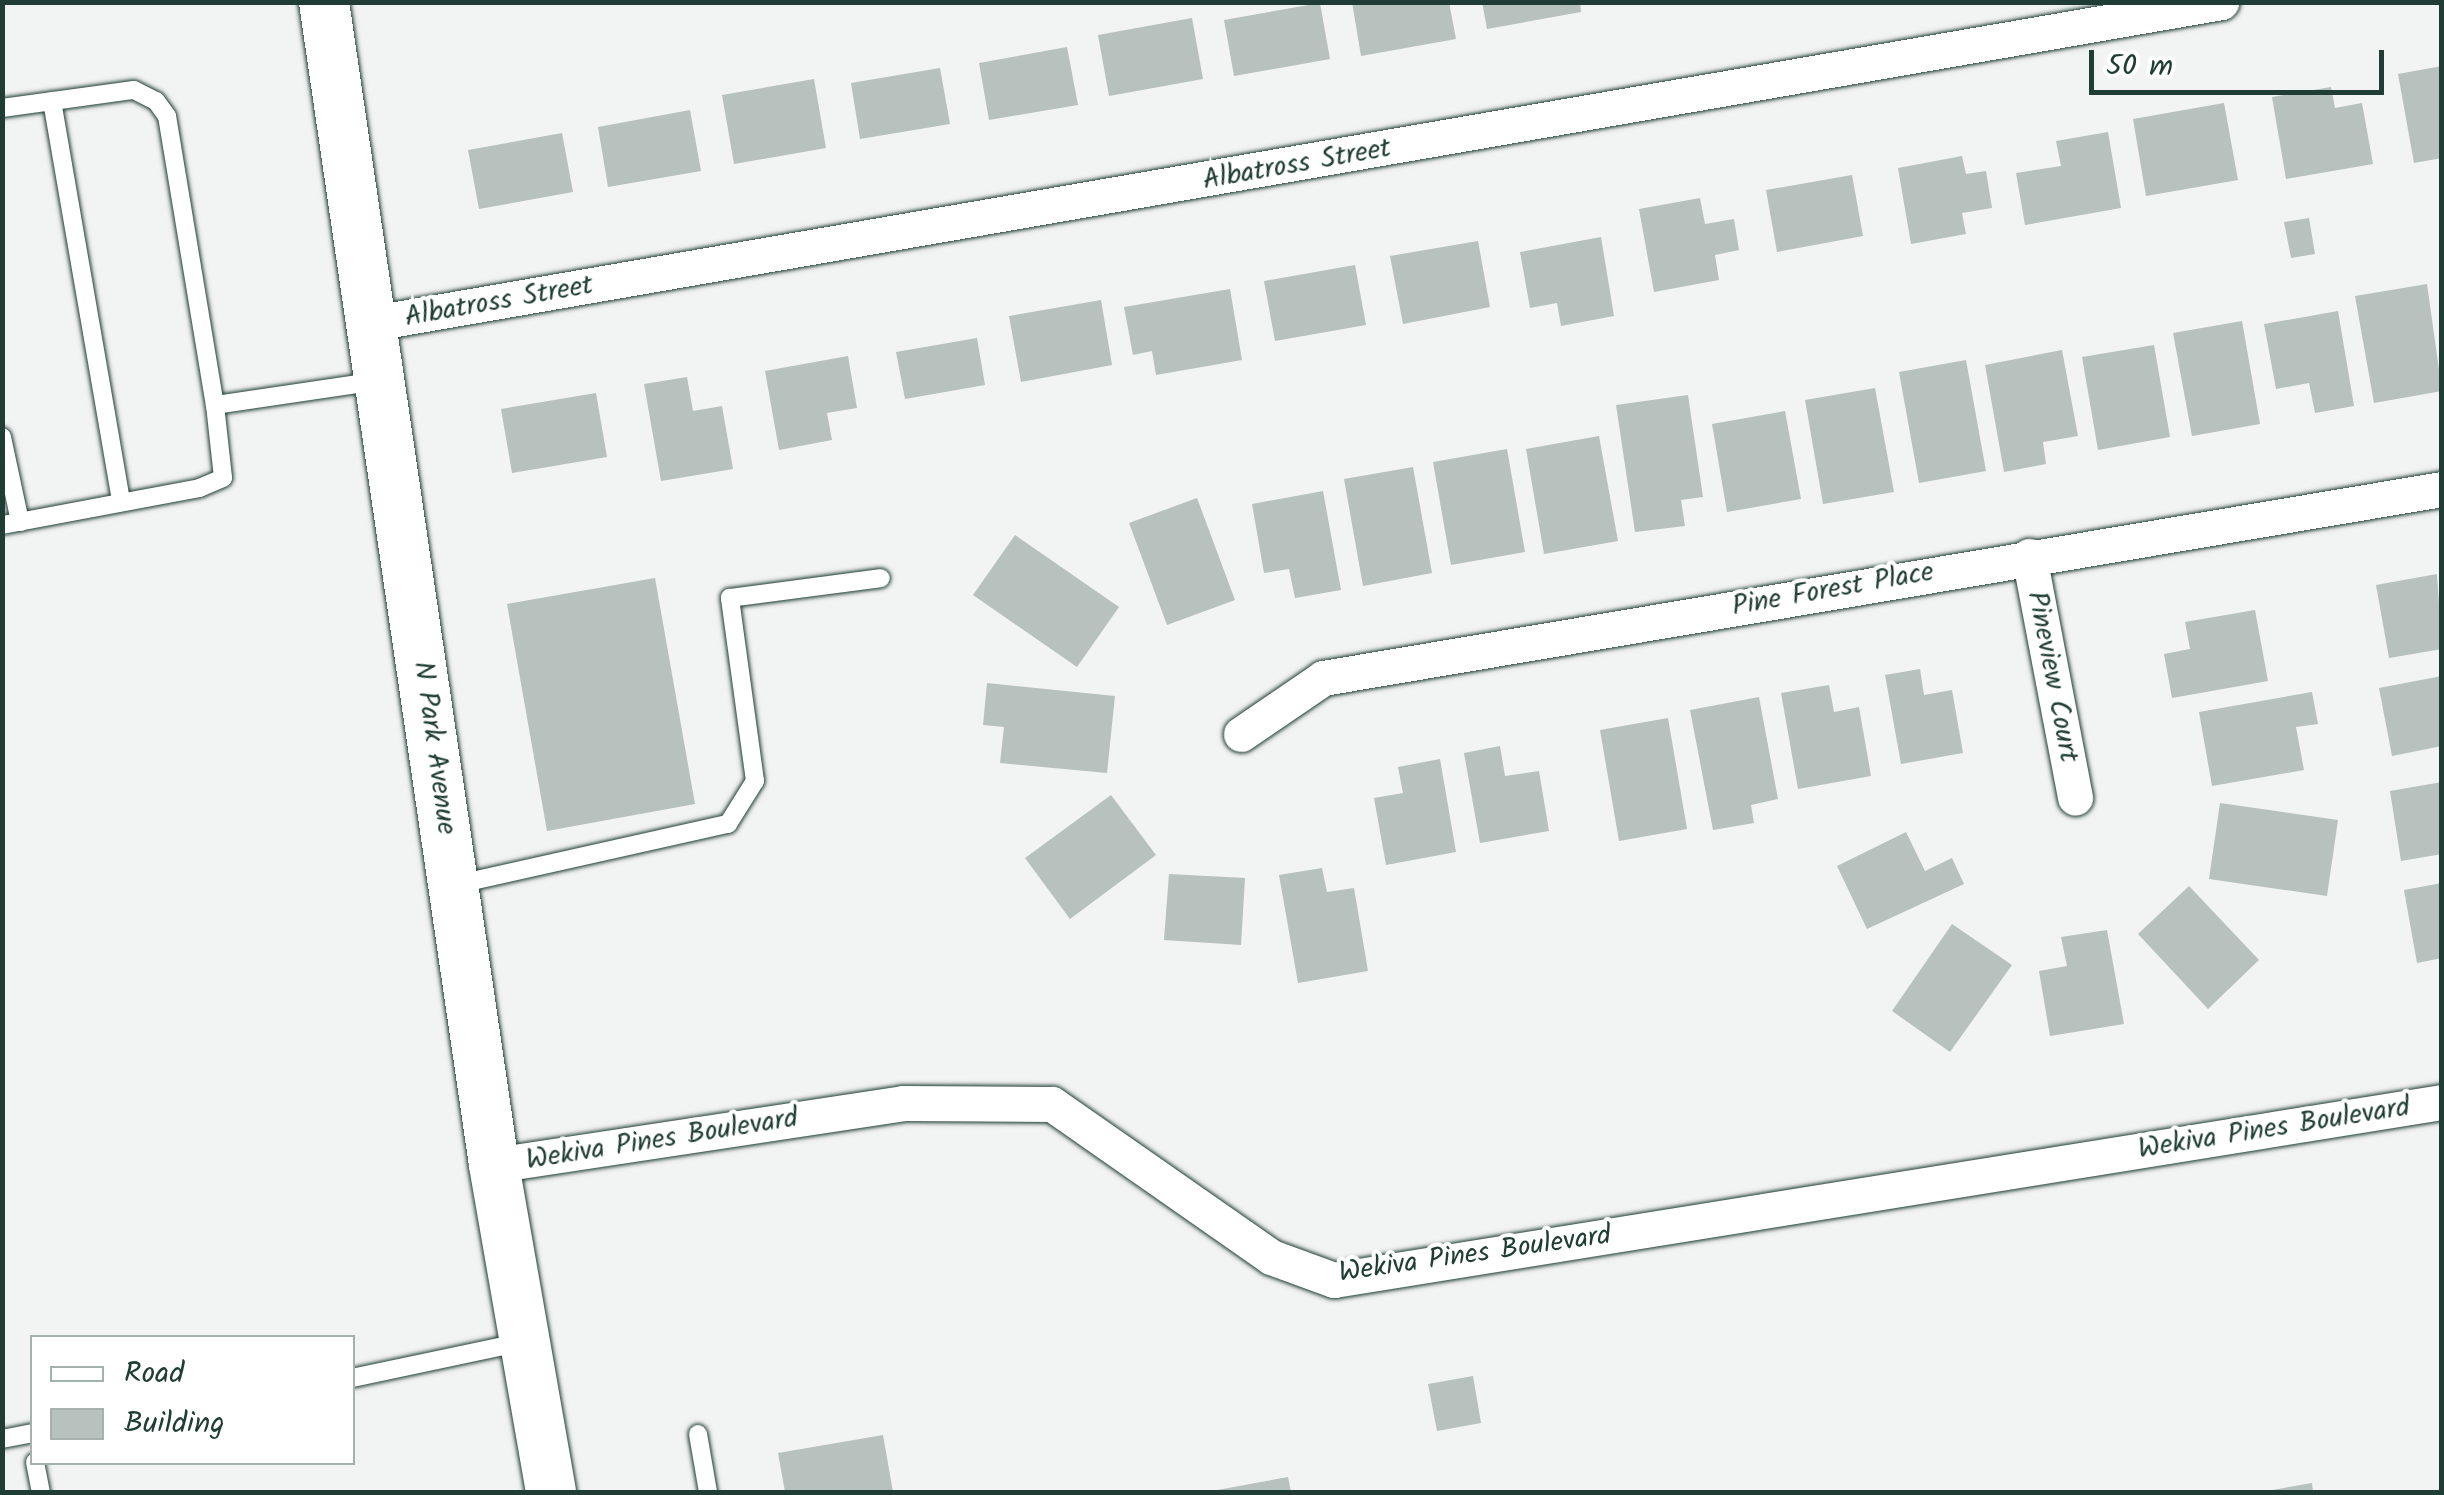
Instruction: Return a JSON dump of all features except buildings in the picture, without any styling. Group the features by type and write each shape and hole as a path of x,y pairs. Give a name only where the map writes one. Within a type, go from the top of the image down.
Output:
{"main road":[{"name":"N Park Avenue","path":"324,2 494,1165 551,1492"}],"street":[{"name":"Albatross Street","path":"373,323 2220,2"},
{"name":"Pine Forest Place","path":"1241,734 1323,678 2442,489"},
{"name":"Pineview Court","path":"2029,556 2076,798"},
{"name":"Wekiva Pines Boulevard","path":"494,1165 903,1102 1052,1104 1271,1257 1334,1280 2442,1102"}],"lane":[{"path":"2,108 134,90 156,101 167,116 215,405 223,478 200,488 11,523 2,437"},
{"path":"52,101 121,502"},
{"path":"215,405 381,381"},
{"path":"454,886 728,824 754,781 730,598 881,578"},
{"path":"355,1377 525,1342"},
{"path":"698,1434 708,1492"},
{"path":"2,1439 30,1438"},
{"path":"36,1465 41,1492"}]}
